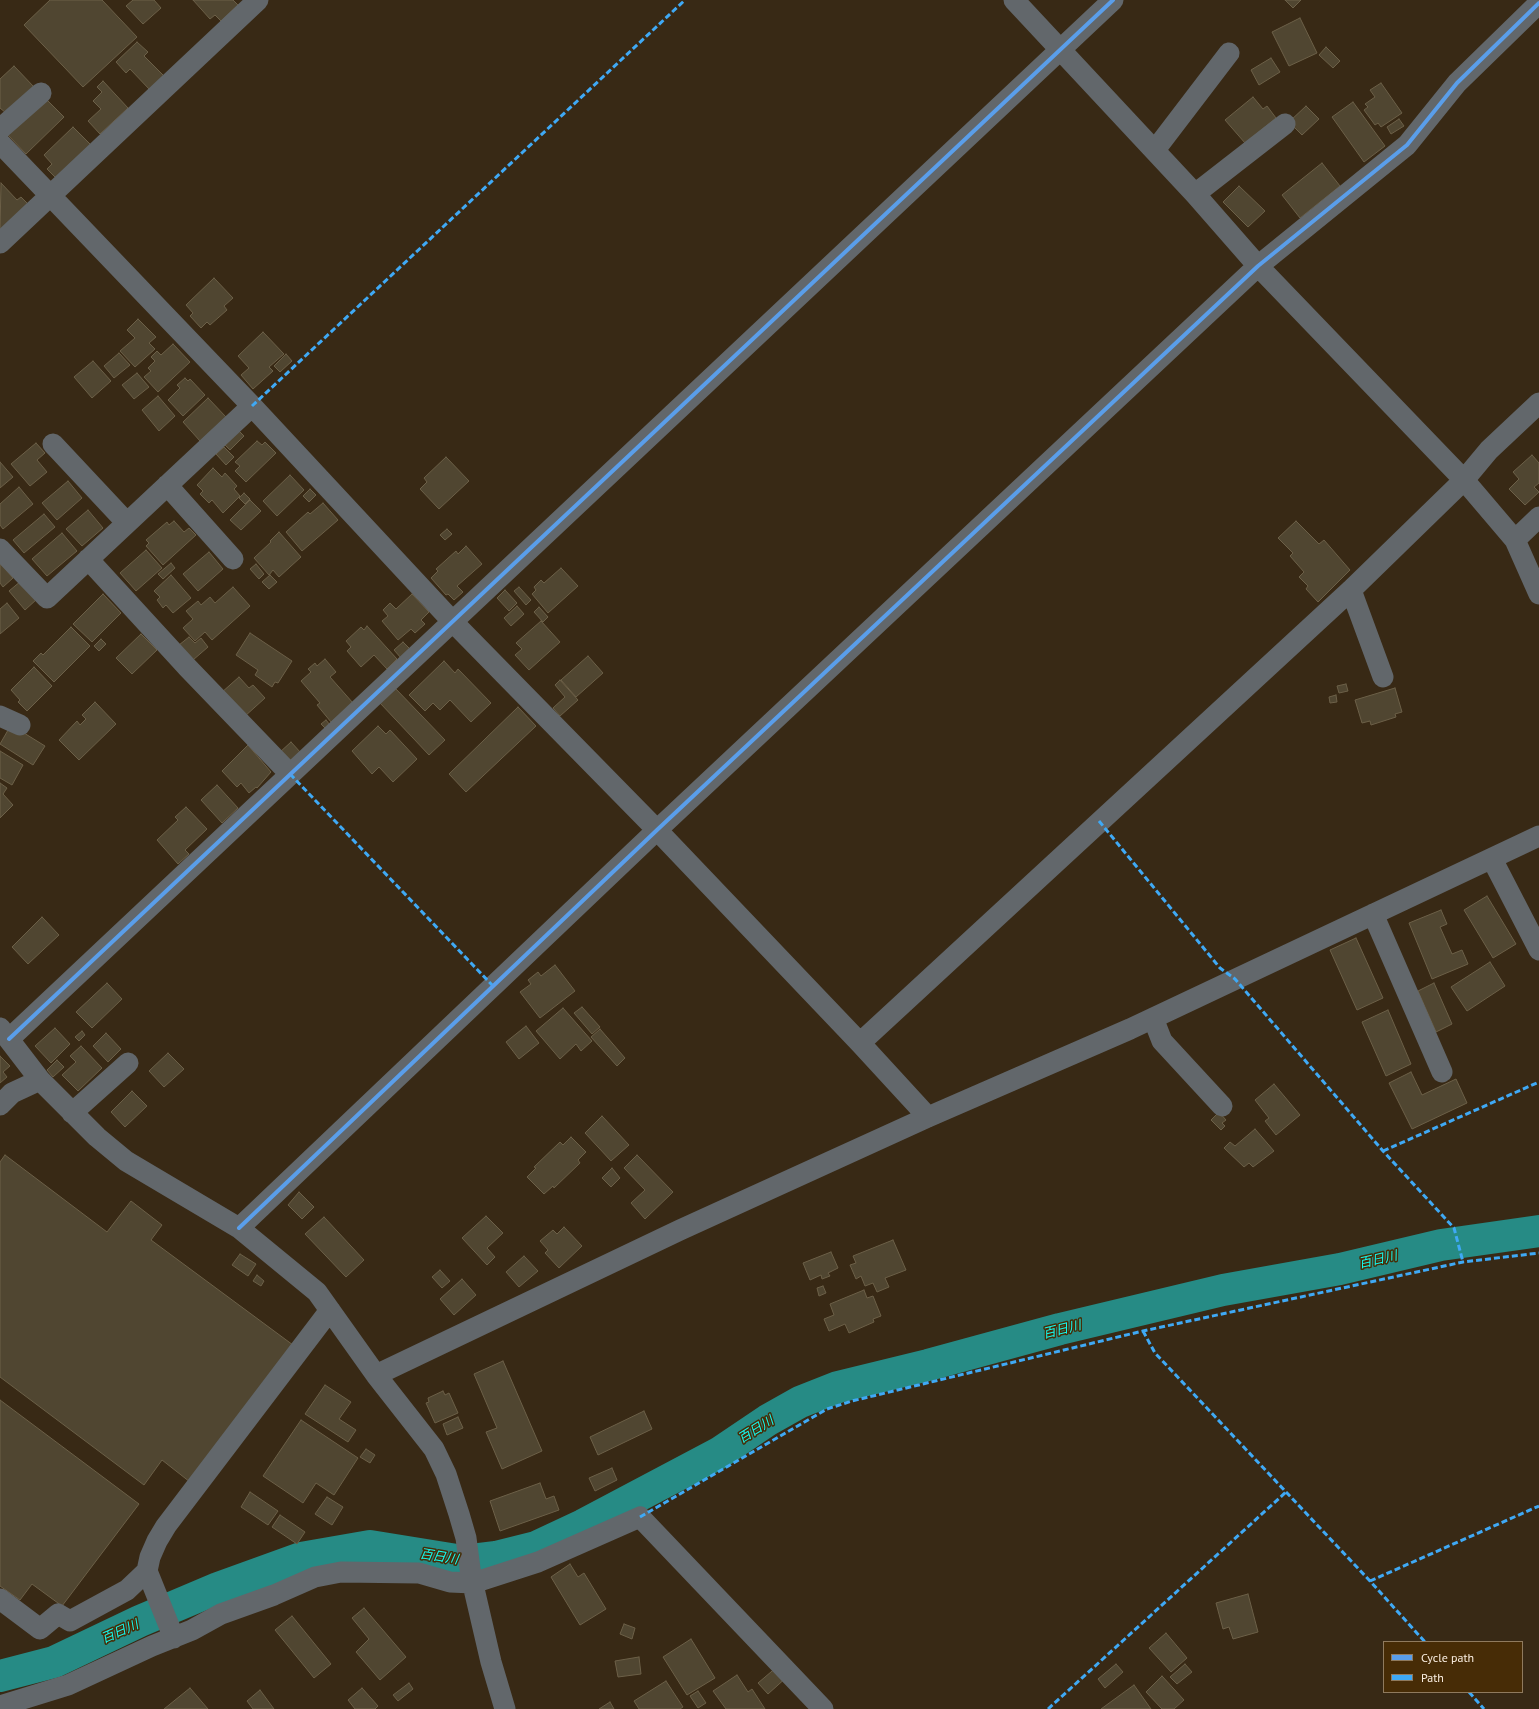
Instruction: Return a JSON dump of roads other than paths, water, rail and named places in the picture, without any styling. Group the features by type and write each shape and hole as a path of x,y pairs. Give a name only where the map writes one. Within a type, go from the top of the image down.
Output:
{"street":[{"path":"0,243 258,0"},
{"path":"1014,0 1156,150 1258,266 1464,480 1515,540 1539,594"},
{"path":"505,1709 491,1662 472,1580 466,1538 446,1474 434,1449 376,1375 317,1292 240,1228 126,1161 97,1137 40,1080 5,1034 290,774 453,622 1113,0"},
{"path":"240,1228 657,830 1258,266 1407,145 1456,83 1539,3"},
{"path":"1156,150 1229,54"},
{"path":"0,129 41,93"},
{"path":"1195,194 1284,124"},
{"path":"0,143 252,406 453,622 657,830 860,1043 928,1117"},
{"path":"860,1043 1351,590 1464,480 1488,450 1539,404"},
{"path":"0,549 47,598 252,406"},
{"path":"53,444 127,523"},
{"path":"168,485 233,559"},
{"path":"1515,540 1539,517"},
{"path":"88,559 187,667 290,774"},
{"path":"1351,590 1384,677"},
{"path":"0,716 20,725"},
{"path":"376,1375 680,1230 928,1117 1153,1018 1539,836"},
{"path":"1492,859 1539,950"},
{"path":"1373,914 1442,1072"},
{"path":"1153,1018 1162,1041 1222,1106"},
{"path":"72,1113 128,1063"},
{"path":"0,1105 12,1093 40,1080"},
{"path":"0,1599 40,1629 58,1614 70,1621 127,1590 148,1571 153,1551 166,1526 330,1310"},
{"path":"0,1706 68,1685 192,1630 221,1614 274,1595 315,1577 341,1572 419,1573 450,1582 472,1580 538,1562 640,1517 823,1709"},
{"path":"148,1571 174,1638"}],"waterway":[{"name":"百日川","path":"0,1676 54,1662 140,1621 218,1588 301,1558 370,1546 463,1561 496,1557 536,1547 583,1525 719,1453 768,1420 800,1402 838,1387 928,1365 1060,1329 1223,1290 1340,1269 1441,1245 1539,1231"}]}
